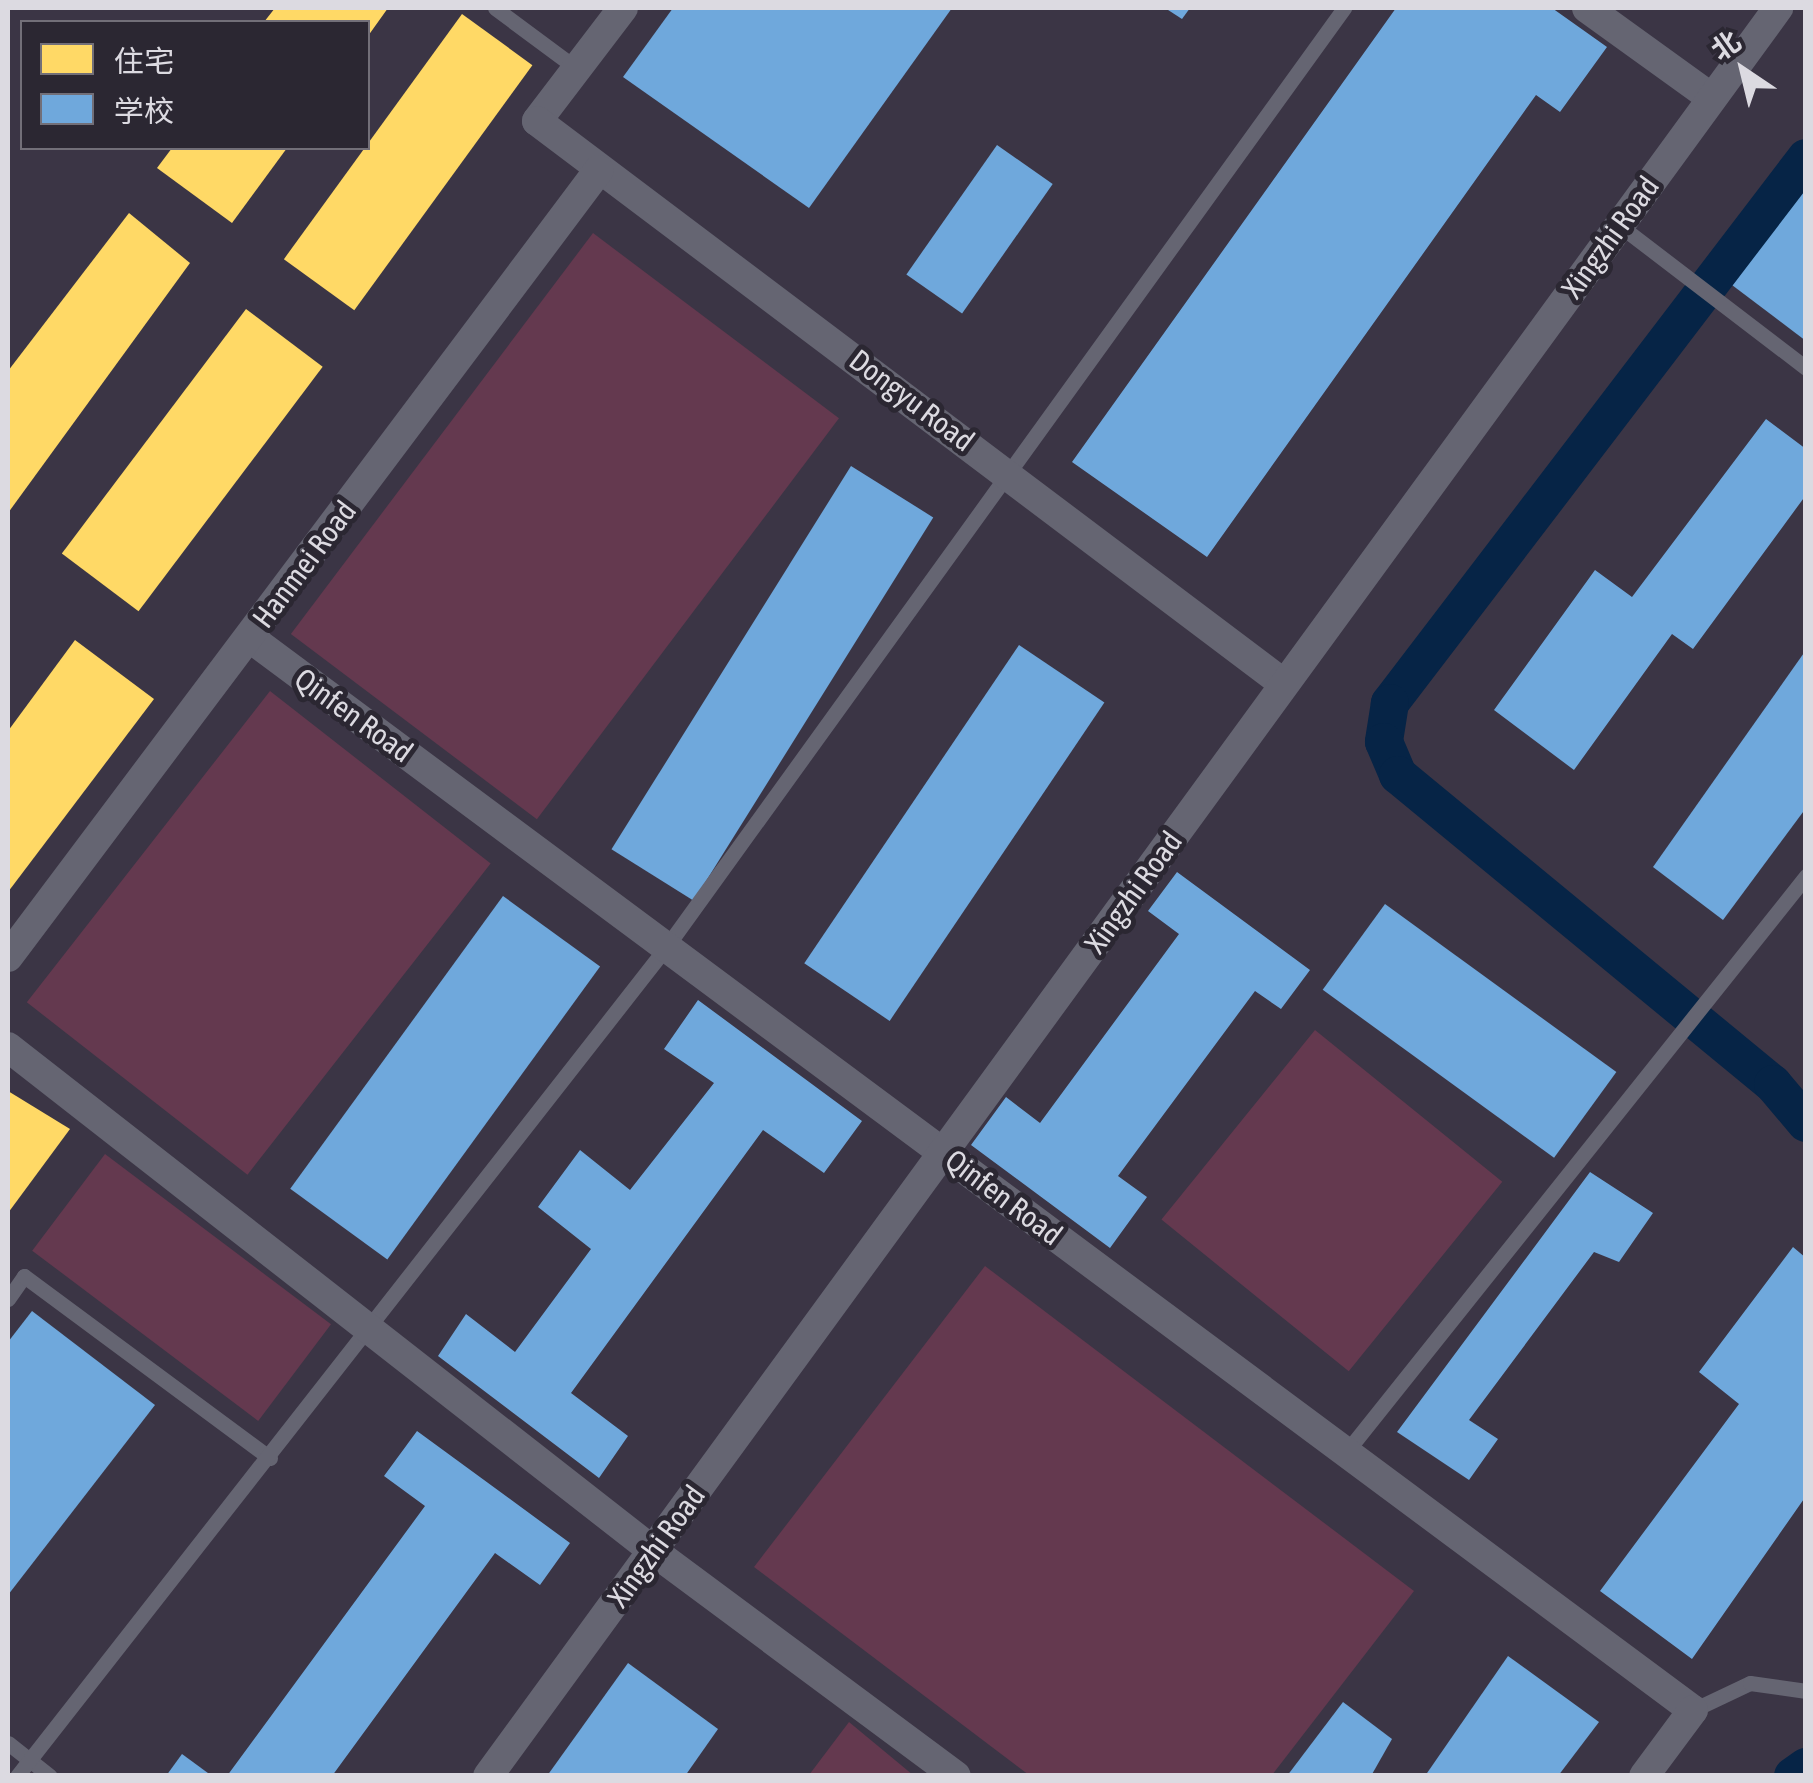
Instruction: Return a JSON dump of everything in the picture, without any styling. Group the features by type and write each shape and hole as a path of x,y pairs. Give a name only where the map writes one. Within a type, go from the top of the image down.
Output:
{"street":[{"path":"577,70 623,8"},
{"path":"1587,8 1712,98"},
{"name":"Xingzhi Road","path":"488,1776 1778,8"},
{"name":"Dongyu Road","path":"577,70 537,121 1284,684"},
{"name":"Hanmei Road","path":"8,957 600,170"},
{"name":"Qinfen Road","path":"248,637 1693,1710"},
{"path":"8,1047 652,1550 956,1776"},
{"path":"1644,1776 1693,1710"}],"lane":[{"path":"495,8 577,70"},
{"path":"17,1776 270,1458 667,946 1344,8"},
{"path":"1619,225 1806,368"},
{"path":"1347,1452 1718,992 1806,876"},
{"path":"8,1299 24,1276 270,1458"},
{"path":"1693,1710 1750,1682 1806,1691"},
{"path":"8,1743 50,1776"}],"shaded area":[{"path":"8,8 1805,8 1805,1775 8,1775"},
{"path":"593,233 839,418 537,819 291,634"},
{"path":"270,691 491,863 247,1175 27,1002"},
{"path":"1315,1030 1502,1182 1349,1371 1161,1220"},
{"path":"105,1154 331,1324 258,1421 32,1251"},
{"path":"985,1266 1414,1591 1272,1775 1029,1775 754,1567"},
{"path":"849,1722 913,1775 809,1775"}],"building: 住宅":[{"path":"275,8 388,8 370,33 370,20 266,20"},
{"path":"462,14 532,65 354,310 284,259 363,150 370,150 370,141"},
{"path":"170,150 286,150 232,223 157,168"},
{"path":"129,213 190,263 8,513 8,371"},
{"path":"246,309 323,367 139,611 62,553"},
{"path":"75,640 154,699 8,892 8,731"},
{"path":"8,1091 70,1129 8,1213"}],"building: 学校":[{"path":"673,8 952,8 809,208 623,77"},
{"path":"1165,8 1190,8 1182,19"},
{"path":"1396,8 1552,8 1607,47 1560,112 1536,95 1207,557 1072,462"},
{"path":"997,145 1053,184 962,313 906,274"},
{"path":"1806,178 1806,341 1728,282"},
{"path":"1766,419 1806,449 1806,495 1693,649 1672,634 1574,770 1494,710 1595,570 1632,597"},
{"path":"851,466 933,517 694,901 611,849"},
{"path":"1019,645 1104,703 890,1021 804,963"},
{"path":"1806,650 1806,808 1723,920 1653,867"},
{"path":"1177,872 1310,970 1281,1009 1255,991 1118,1176 1147,1197 1110,1248 971,1145 1006,1097 1040,1123 1179,934 1148,911"},
{"path":"503,896 600,967 387,1259 290,1189"},
{"path":"1385,904 1616,1072 1554,1158 1323,990"},
{"path":"698,1000 862,1121 824,1173 763,1130 571,1393 628,1436 599,1478 438,1356 466,1314 515,1352 591,1249 538,1207 580,1150 630,1190 714,1083 664,1049"},
{"path":"1590,1172 1653,1213 1619,1262 1594,1252 1469,1420 1498,1439 1469,1480 1397,1432"},
{"path":"1793,1247 1806,1258 1806,1496 1692,1659 1600,1591 1739,1404 1699,1372"},
{"path":"32,1311 155,1405 8,1595 8,1342"},
{"path":"417,1431 570,1543 540,1585 495,1553 332,1776 227,1776 425,1506 384,1476"},
{"path":"1508,1656 1599,1722 1558,1776 1425,1776"},
{"path":"628,1663 718,1729 685,1776 547,1776"},
{"path":"1343,1702 1392,1739 1371,1776 1287,1776"},
{"path":"182,1754 212,1776 166,1776"}],"waterway":[{"path":"1806,158 1390,703 1384,742 1398,775 1773,1084 1806,1123"},
{"path":"1793,1776 1806,1767"}]}
